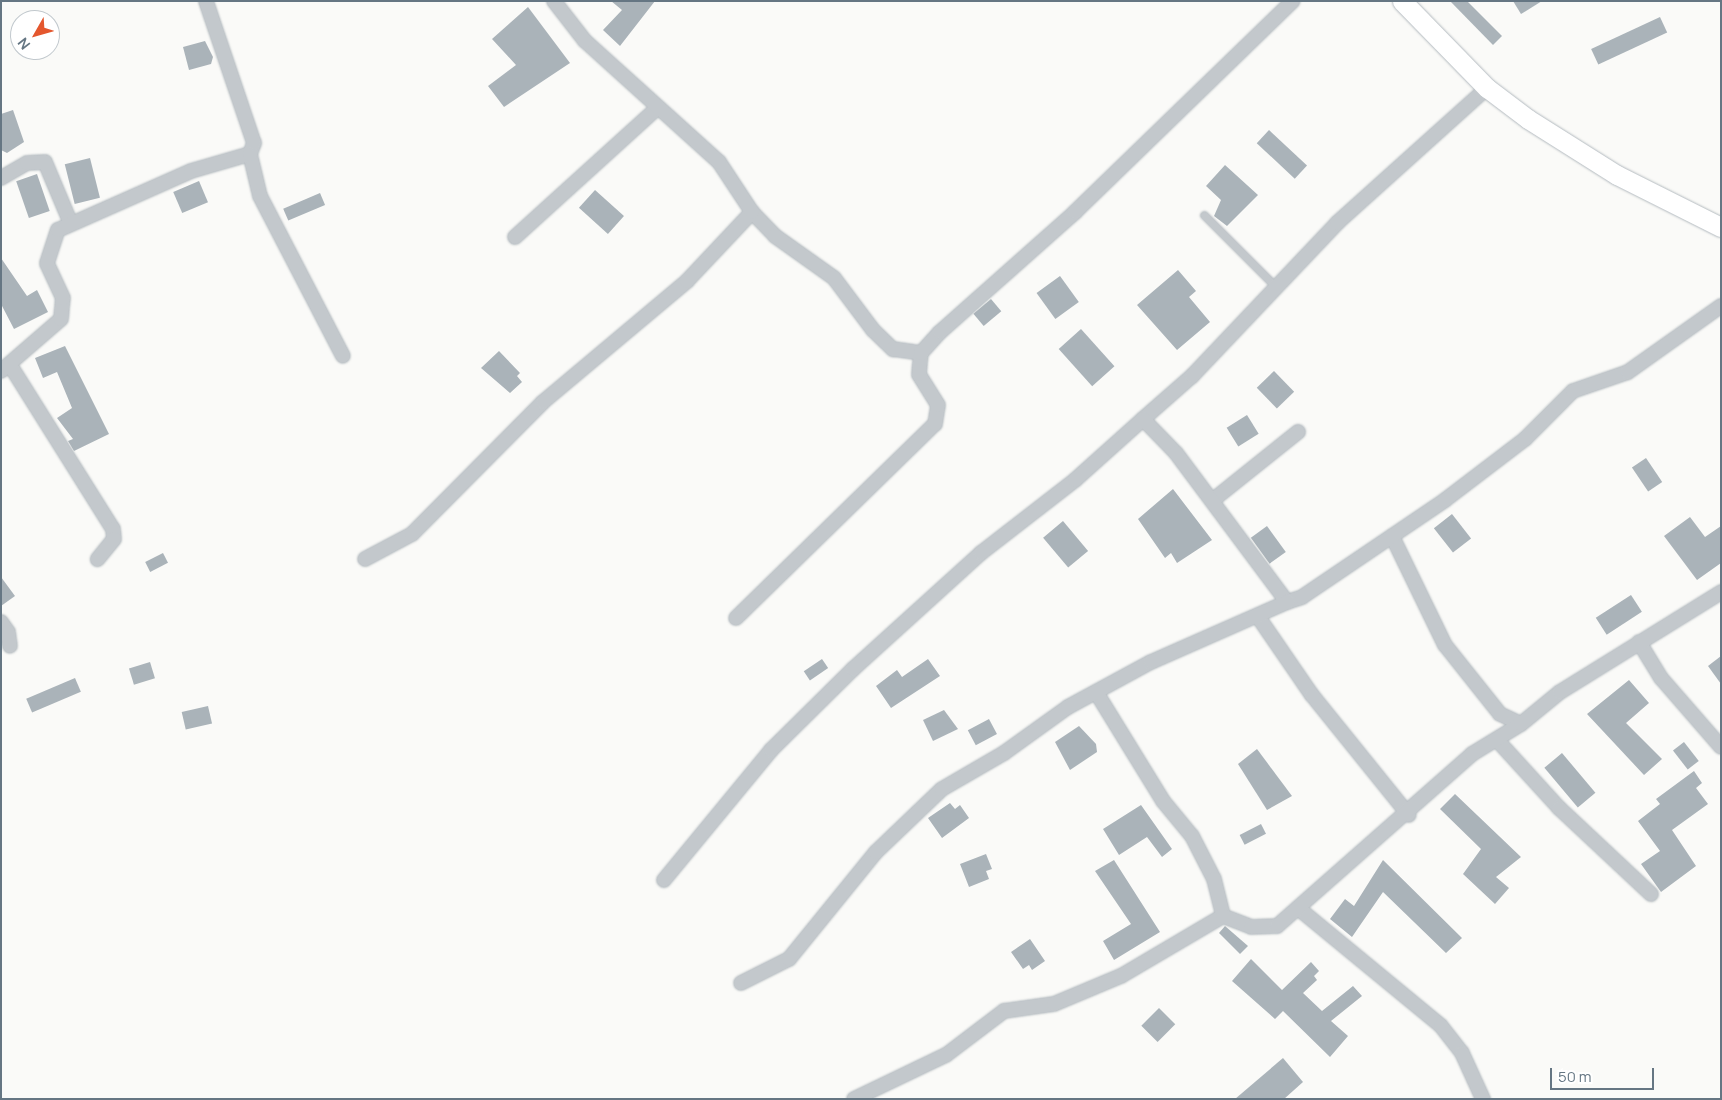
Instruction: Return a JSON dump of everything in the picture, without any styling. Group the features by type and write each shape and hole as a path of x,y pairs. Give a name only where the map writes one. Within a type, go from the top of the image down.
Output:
{"main road":[{"path":"1402,1 1487,88 1617,175 1721,227"}],"street":[{"path":"206,1 254,143 250,154 260,196 343,356"},
{"path":"554,1 585,42 656,109 719,162 752,212 775,236 834,278 872,330 893,349 921,353"},
{"path":"736,618 935,424 940,413 919,374 921,353 1293,1"},
{"path":"664,880 771,750 853,669 981,553 1075,480 1192,376 1337,223 1487,88"},
{"path":"515,237 656,109"},
{"path":"98,559 114,539 113,529 6,368 61,319 63,298 48,262 58,230 191,171 250,154"},
{"path":"1,178 27,163 45,162 71,224"},
{"path":"365,559 412,534 544,402 687,280 752,212"},
{"path":"741,983 789,959 876,852 942,789 1096,692 1151,662 1259,618 1287,602 1392,536 1525,439 1574,391 1628,372 1721,306"},
{"path":"1143,419 1158,430 1213,500 1287,602"},
{"path":"1213,500 1298,432"},
{"path":"1392,536 1445,645 1500,714 1521,724"},
{"path":"1223,916 1251,927 1278,926 1409,815 1472,754 1521,724 1560,692 1721,592"},
{"path":"1259,618 1312,694 1409,815"},
{"path":"1,622 8,632 10,646"},
{"path":"1639,642 1661,678 1721,747"},
{"path":"1096,692 1163,801 1192,836 1214,879 1223,916"},
{"path":"1497,740 1566,814 1651,894"},
{"path":"1298,908 1441,1026 1462,1053 1483,1099"},
{"path":"854,1099 946,1055 1004,1011 1054,1004 1112,979 1223,916"}],"lane":[{"path":"1204,215 1277,288"}],"building":[{"path":"611,1 655,1 620,46 603,30 622,10"},
{"path":"1450,1 1467,1 1502,36 1493,45"},
{"path":"1513,1 1542,1 1521,14"},
{"path":"528,7 570,63 504,107 488,86 516,65 492,39"},
{"path":"1660,17 1667,32 1598,65 1591,49"},
{"path":"205,41 213,57 211,64 189,70 183,47"},
{"path":"13,110 24,142 7,153 1,150 1,114"},
{"path":"1269,130 1307,165 1295,179 1257,143"},
{"path":"90,158 100,198 75,204 65,164"},
{"path":"1225,165 1258,195 1227,226 1214,216 1221,200 1206,186"},
{"path":"37,174 50,211 29,218 16,181"},
{"path":"199,181 208,202 182,213 173,192"},
{"path":"595,190 624,216 608,234 579,208"},
{"path":"320,193 325,205 288,221 283,209"},
{"path":"1,258 27,296 37,290 48,312 14,329 1,304"},
{"path":"1178,270 1196,291 1189,297 1210,322 1177,350 1137,305"},
{"path":"1060,276 1079,302 1055,319 1037,293"},
{"path":"991,299 1001,311 984,326 973,314"},
{"path":"1081,329 1114,366 1092,386 1059,349"},
{"path":"65,346 109,434 74,451 68,441 73,439 57,418 72,408 57,372 43,378 35,358"},
{"path":"499,351 520,373 517,376 522,382 510,393 481,368"},
{"path":"1274,371 1294,392 1277,409 1257,388"},
{"path":"1247,415 1259,434 1238,446 1227,428"},
{"path":"1646,458 1662,482 1648,492 1632,468"},
{"path":"1173,489 1212,540 1177,563 1171,553 1165,558 1138,519"},
{"path":"1452,514 1471,538 1453,553 1434,528"},
{"path":"1690,517 1705,537 1721,526 1721,563 1697,580 1664,536"},
{"path":"1063,521 1088,551 1068,568 1043,538"},
{"path":"1267,526 1286,552 1270,564 1251,538"},
{"path":"163,553 168,563 150,572 145,562"},
{"path":"1,577 15,596 1,606"},
{"path":"1631,595 1642,612 1607,635 1596,618"},
{"path":"1721,656 1721,684 1708,666"},
{"path":"822,659 828,668 810,680 804,671"},
{"path":"928,659 940,676 891,708 876,686 897,670 902,677"},
{"path":"150,662 155,678 134,685 129,668"},
{"path":"75,678 81,692 32,713 26,699"},
{"path":"1629,680 1649,703 1626,723 1662,759 1644,775 1587,714"},
{"path":"208,706 212,724 186,730 182,712"},
{"path":"944,710 958,729 933,741 923,720"},
{"path":"989,719 997,734 976,745 968,730"},
{"path":"1079,726 1096,744 1097,752 1070,770 1055,742"},
{"path":"1684,742 1699,761 1688,770 1673,751"},
{"path":"1257,749 1292,796 1267,810 1238,764"},
{"path":"1562,753 1595,793 1578,808 1544,768"},
{"path":"1694,771 1702,783 1696,788 1708,804 1672,830 1696,866 1661,892 1641,864 1660,851 1638,821 1660,804 1656,799"},
{"path":"1455,794 1521,857 1496,877 1509,888 1495,904 1463,874 1481,849 1440,809"},
{"path":"950,803 955,809 960,805 969,818 942,838 928,818"},
{"path":"1141,805 1172,849 1162,857 1147,837 1119,855 1103,829"},
{"path":"1261,824 1266,834 1245,845 1240,835"},
{"path":"986,854 992,869 986,871 989,879 969,887 960,864"},
{"path":"1114,860 1160,932 1114,960 1103,941 1131,924 1095,871"},
{"path":"1383,860 1462,938 1446,953 1383,892 1352,937 1330,919 1345,899 1354,906"},
{"path":"1225,926 1248,946 1240,954 1219,933"},
{"path":"1030,939 1045,961 1032,970 1029,965 1023,969 1011,952"},
{"path":"1251,959 1282,990 1311,962 1319,971 1314,976 1317,980 1303,993 1322,1011 1353,986 1362,996 1331,1021 1348,1036 1330,1057 1283,1011 1275,1019 1232,981"},
{"path":"1159,1008 1175,1024 1158,1042 1141,1026"},
{"path":"1283,1058 1303,1082 1284,1099 1235,1099"}]}
